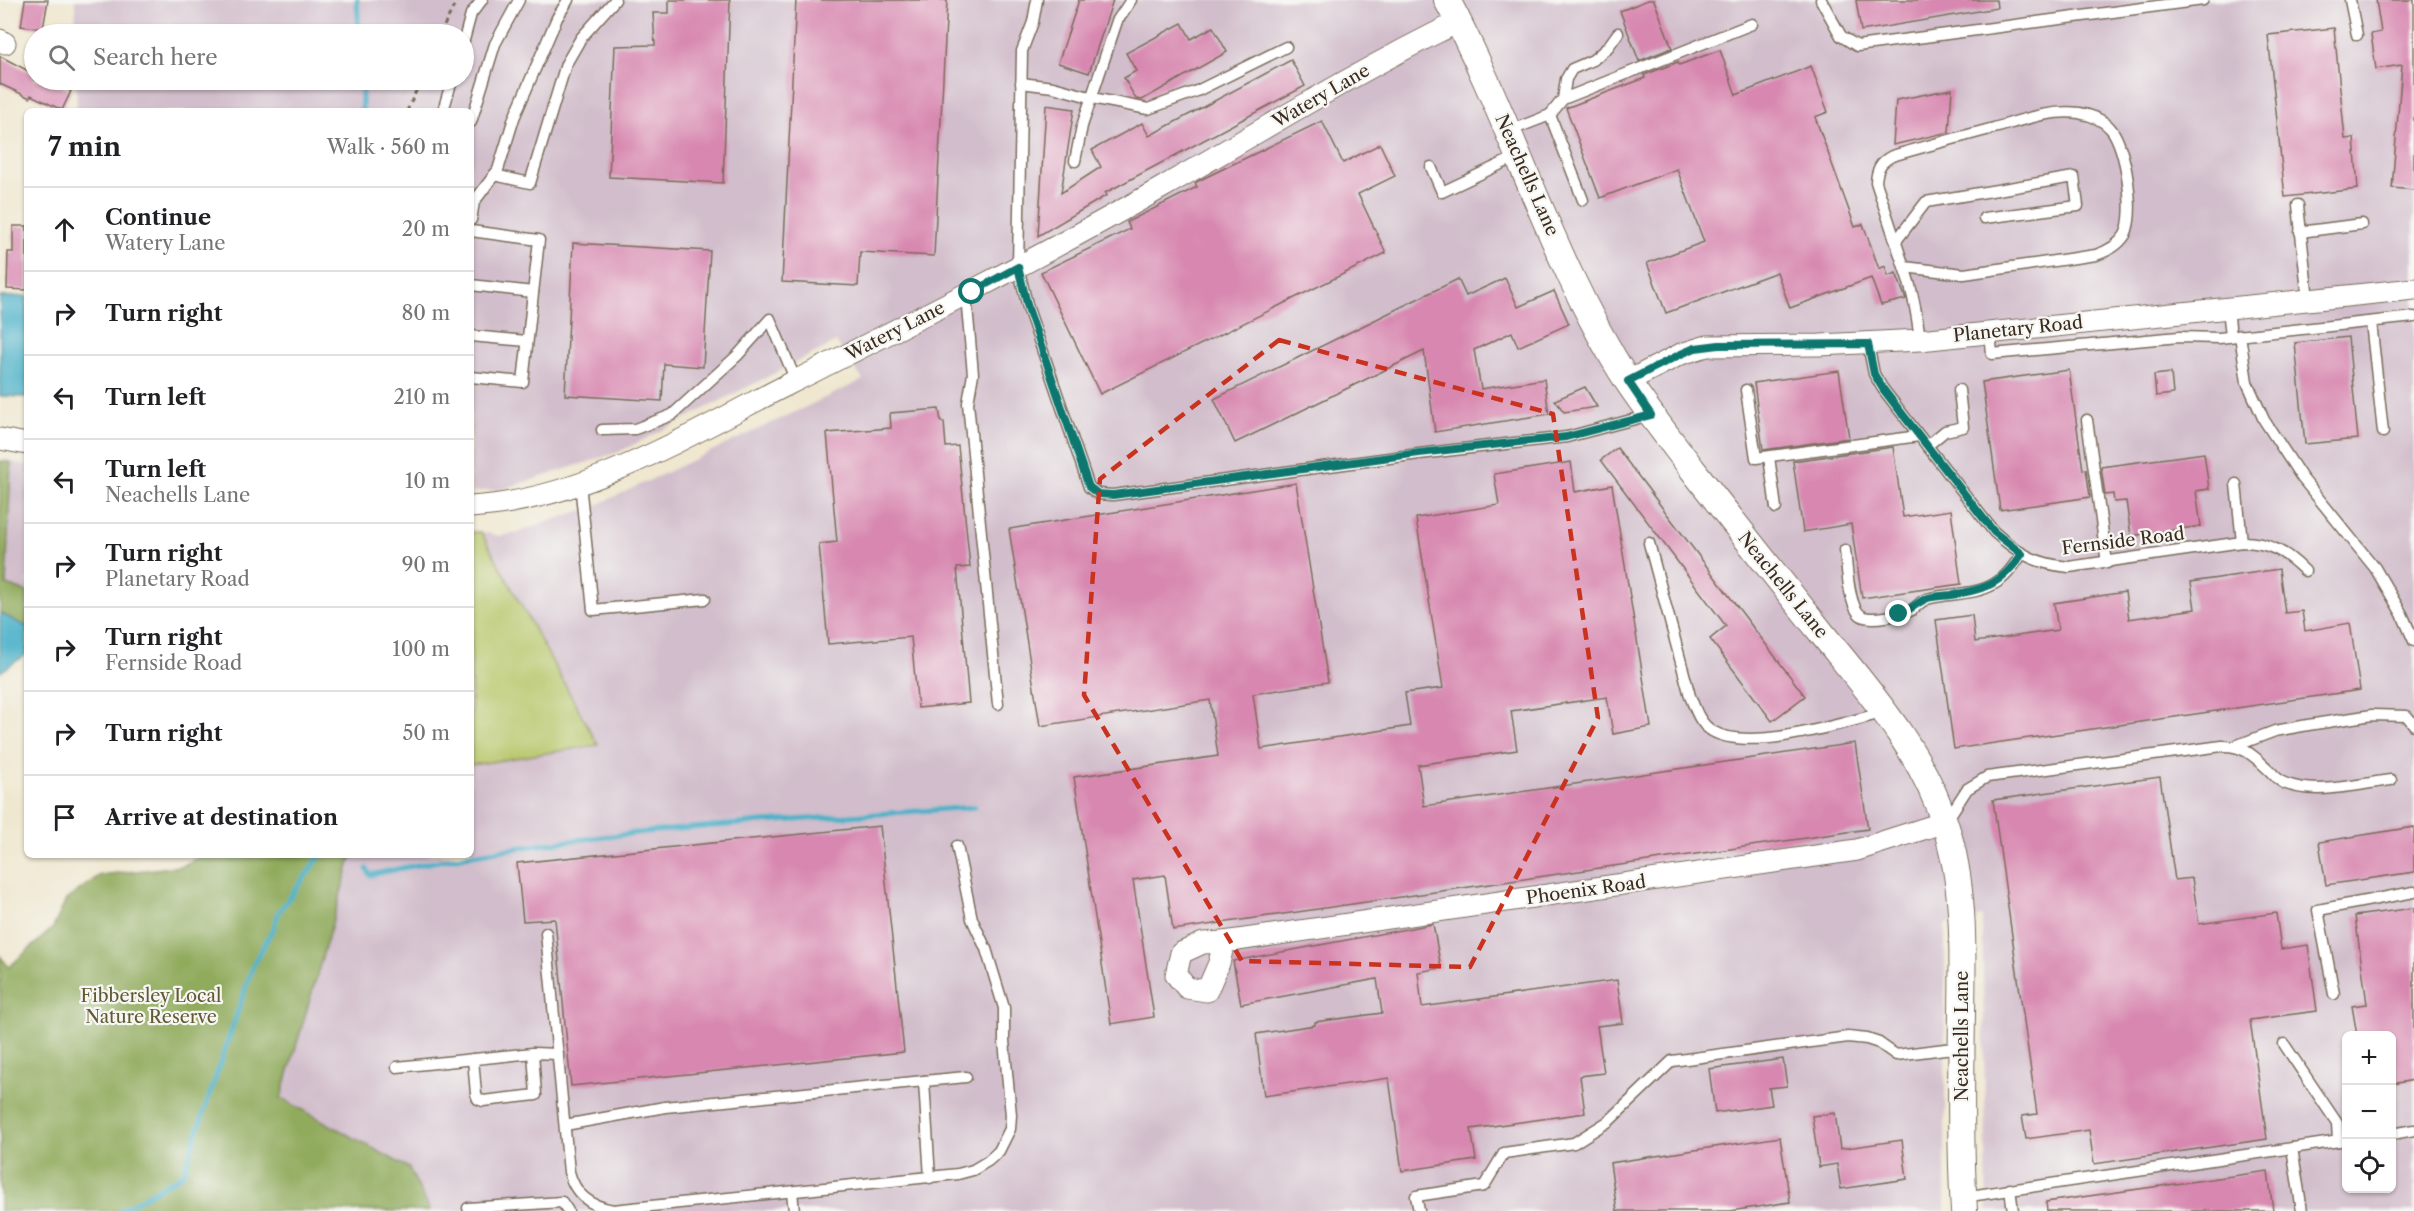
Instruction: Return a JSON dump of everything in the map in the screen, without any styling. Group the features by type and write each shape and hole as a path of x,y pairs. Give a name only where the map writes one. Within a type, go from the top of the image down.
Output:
{"street":[{"name":"Neachells Lane","path":"1453,11 1509,131 1583,301 1628,381 1736,527 1885,712 1918,762 1945,822 1953,854 1961,910 1963,1204"},
{"name":"Watery Lane","path":"474,507 508,503 580,483 627,466 966,295 1161,188 1396,52 1453,11"},
{"name":"Planetary Road","path":"1628,381 1681,354 1707,346 1868,344 1920,340 2414,289"},
{"path":"0,439 24,443"},
{"name":"Phoenix Road","path":"1224,942 1857,850 1945,822"}],"lane":[{"path":"468,24 471,14 482,0"},
{"path":"474,112 495,44 519,0"},
{"path":"476,192 498,170 514,118 557,18 568,0"},
{"path":"494,175 530,183 566,64 581,38 615,0"},
{"path":"1037,0 1033,22 1022,51 1018,267 1028,308 1089,487 1098,494 1113,495 1419,453 1566,437 1651,415"},
{"path":"1075,162 1082,126 1117,21 1131,0"},
{"path":"1821,0 1841,36 1857,46 2204,0"},
{"path":"2350,0 2357,35"},
{"path":"1509,131 1550,115 1563,99 1752,24"},
{"path":"1563,99 1566,79 1572,69 1593,60 1608,47 1618,33"},
{"path":"1021,83 1053,87 1091,98 1148,109 1197,91 1286,47"},
{"path":"443,108 449,90"},
{"path":"1904,267 1946,273 1972,273 2096,255 2108,251 2118,244 2124,235 2129,223 2130,210 2123,160 2112,130 2103,122 2077,113 2048,115 1886,159 1876,172 1876,182 1896,241 1904,267 1913,294 1920,340"},
{"path":"1550,115 1583,200"},
{"path":"1431,167 1442,192 1518,156"},
{"path":"1896,241 1926,202 2074,177 2078,206 1984,218"},
{"path":"2298,205 2308,300"},
{"path":"2301,232 2362,224"},
{"path":"474,231 539,240 523,382 474,377"},
{"path":"474,285 533,292"},
{"path":"966,295 973,374 968,403 998,704"},
{"path":"2228,308 2247,382 2264,420 2302,478 2375,568 2402,614 2414,641"},
{"path":"1990,332 1992,354 2179,337 2236,336 2414,317"},
{"path":"602,430 635,429 672,415 738,355 770,319 796,381"},
{"path":"2371,322 2383,432"},
{"path":"474,336 527,341"},
{"name":"Fernside Road","path":"1868,344 1874,374 1919,436 1994,532 2022,554 2049,565 2069,567 2242,542 2258,542 2291,556 2305,571"},
{"path":"1746,390 1756,458 1919,436"},
{"path":"1927,446 1945,431 1963,427 1959,390"},
{"path":"2087,420 2107,563"},
{"path":"1769,457 1776,508"},
{"path":"580,483 593,609 705,599"},
{"path":"2236,484 2242,542"},
{"path":"1649,543 1690,696 1698,716 1712,732 1742,740 1764,738 1825,729 1885,712"},
{"path":"1845,550 1852,602 1863,617 1872,618 1911,610 1928,598 1976,591 1994,585 2010,572 2022,554"},
{"path":"1945,822 1967,789 1987,777 2235,746 2275,731 2372,715 2407,716 2414,725"},
{"path":"2235,746 2247,750 2280,781 2294,787 2315,789 2391,780"},
{"path":"546,933 569,1172 579,1195 589,1203 601,1208 622,1209 958,1174 973,1170 988,1161 999,1151 1010,1129 1004,1008 986,949 972,919 957,846"},
{"path":"2334,994 2318,910 2414,892"},
{"path":"1419,1211 1416,1196 1484,1186 1504,1153 1574,1143 1609,1121 1672,1061 1848,1037 1873,1041 1896,1055 1962,1047"},
{"path":"1963,1204 2010,1189 2342,1141 2337,1123 2284,1044"},
{"path":"397,1067 533,1053 558,1054"},
{"path":"473,1059 476,1094 478,1099 483,1101 536,1095 533,1053"},
{"path":"565,1125 665,1107 966,1077"},
{"path":"924,1081 930,1178"},
{"path":"2396,1133 2414,1130"},
{"path":"2292,1148 2302,1211"},
{"path":"2010,1189 2013,1211"},
{"path":"792,1192 794,1211"},
{"path":"468,1208 562,1202 568,1211"}],"path":[{"path":"445,24 457,0"},
{"path":"408,108 416,90"}],"highlighted area":[{"path":"1279,340 1553,414 1598,718 1470,967 1242,961 1084,695 1100,479"}],"shaded area":[{"path":"75,0 2414,0 2414,1211 1987,1211 1982,916 1945,924 1945,1211 430,1211 409,1168 281,1098 351,858 474,858 474,765 598,744 481,532 499,536 512,534 597,505 863,380 836,342 619,452 503,489 474,492 474,108 77,108 76,90 474,90 474,24 76,24"},
{"path":"11,462 24,464 24,591 6,585"}],"green space":[{"path":"0,461 11,462 6,585 24,591 24,625 0,613"},
{"path":"474,532 481,532 598,745 474,765"},
{"name":"Fibbersley Local Nature Reserve","path":"197,858 351,858 281,1098 409,1168 430,1211 0,1211 0,956 9,967 53,928 66,900 100,875 182,866"}],"water":[{"path":"24,296 24,397 0,396 0,297"},
{"path":"0,613 24,625 24,656 0,672"}],"building":[{"path":"25,0 48,0 44,24 21,26"},
{"path":"669,0 730,0 723,183 609,177 615,46 655,45 653,13 669,13"},
{"path":"796,0 947,0 934,256 860,252 858,286 782,282"},
{"path":"1079,0 1113,0 1089,73 1058,63"},
{"path":"1648,0 1654,0 1672,48 1639,61 1620,11"},
{"path":"1856,0 1996,0 1997,8 1861,31"},
{"path":"2376,0 2414,0 2414,190 2392,188 2402,65 2376,69 2371,34 2381,32"},
{"path":"1182,23 1191,39 1213,27 1227,52 1142,100 1136,99 1124,78 1136,71 1126,53"},
{"path":"2334,28 2345,139 2354,138 2358,189 2285,197 2268,35"},
{"path":"1720,50 1736,95 1811,66 1828,112 1815,117 1855,227 1863,224 1879,269 1885,266 1888,276 1896,273 1906,299 1881,305 1871,278 1790,308 1777,272 1666,313 1647,263 1704,242 1677,169 1600,198 1566,108 1645,78 1644,75 1678,62 1679,65"},
{"path":"0,56 24,69 24,90 71,91 63,108 58,108 0,84"},
{"path":"1291,60 1305,86 1105,193 1107,195 1038,236 1046,105 1074,109 1061,193 1101,167 1092,150 1142,123 1149,136"},
{"path":"1952,89 1949,132 1893,145 1896,100"},
{"path":"1322,121 1343,163 1380,144 1395,176 1358,194 1386,253 1100,394 1041,272 1130,229 1127,222 1197,187 1195,183 1200,180"},
{"path":"13,226 24,226 24,290 7,289 8,252 13,252"},
{"path":"573,243 710,251 703,367 664,364 662,401 565,395"},
{"path":"1505,278 1518,307 1554,291 1569,324 1518,347 1512,332 1474,350 1481,389 1544,379 1549,414 1435,432 1424,351 1235,443 1214,399 1458,279 1466,296"},
{"path":"2348,337 2358,439 2305,444 2295,343"},
{"path":"2069,370 2083,470 2086,469 2090,497 2000,510 1982,382"},
{"path":"1839,371 1849,438 1763,450 1754,383"},
{"path":"2171,373 2173,394 2156,396 2154,375"},
{"path":"1585,387 1597,407 1564,412 1555,400"},
{"path":"939,409 941,422 944,422 946,447 958,446 970,567 957,568 969,703 918,708 911,637 828,644 819,544 837,542 827,433 891,428 890,413"},
{"path":"1893,447 1903,517 1951,510 1961,584 1862,598 1851,524 1803,532 1793,461"},
{"path":"1617,448 1805,696 1772,721 1710,639 1726,626 1601,460"},
{"path":"2204,453 2209,489 2196,491 2201,526 2131,536 2126,501 2114,502 2113,494 2105,495 2101,467"},
{"path":"1571,462 1575,492 1612,485 1651,727 1613,734 1607,697 1511,711 1517,750 1418,765 1424,806 1855,743 1868,829 1173,930 1165,875 1133,880 1154,1017 1111,1024 1074,777 1218,756 1210,700 1040,726 1009,529 1296,483 1328,682 1253,694 1261,749 1410,726 1405,693 1443,688 1416,518 1499,505 1494,474"},
{"path":"2279,569 2285,613 2302,611 2305,631 2350,623 2360,690 1954,749 1936,620 1972,615 1975,642 2058,630 2054,603 2125,592 2129,619 2195,609 2191,582"},
{"path":"2160,777 2175,880 2192,878 2199,924 2276,913 2281,949 2308,945 2317,1011 2250,1020 2267,1139 2094,1164 2089,1130 2026,1139 2022,1116 2037,1114 1993,800"},
{"path":"880,826 904,1052 571,1086 555,919 523,921 517,863"},
{"path":"2414,827 2414,872 2326,885 2319,842"},
{"path":"2414,908 2414,1080 2396,1083 2396,1031 2356,1031 2352,1006 2367,1004 2355,916"},
{"path":"1433,924 1441,968 1418,972 1422,1007 1617,980 1623,1023 1597,1026 1604,1073 1580,1076 1585,1113 1471,1129 1476,1160 1402,1171 1389,1078 1264,1096 1256,1034 1315,1025 1315,1022 1382,1013 1377,979 1241,1004 1233,961"},
{"path":"1783,1059 1787,1086 1769,1088 1772,1105 1715,1113 1709,1069"},
{"path":"1835,1113 1840,1149 1902,1140 1907,1179 1841,1189 1837,1164 1819,1167 1812,1116"},
{"path":"1780,1137 1790,1202 1730,1211 1617,1211 1610,1163"},
{"path":"2268,1171 2273,1211 2047,1211 2046,1202"}],"waterway":[{"path":"357,0 358,24"},
{"path":"362,90 362,108"},
{"path":"474,855 671,830 975,807"},
{"path":"120,1211 183,1174 254,963 274,927 278,913 319,858"},
{"path":"367,869 370,875 458,858"}],"route":[{"path":"972,292 1018,267 1028,308 1089,487 1098,494 1113,495 1419,453 1566,437 1651,415 1628,381 1695,348 1719,345 1868,344 1870,363 1883,389 1994,532 2022,554 2010,572 1994,585 1976,591 1928,598 1911,610 1899,614"}]}
